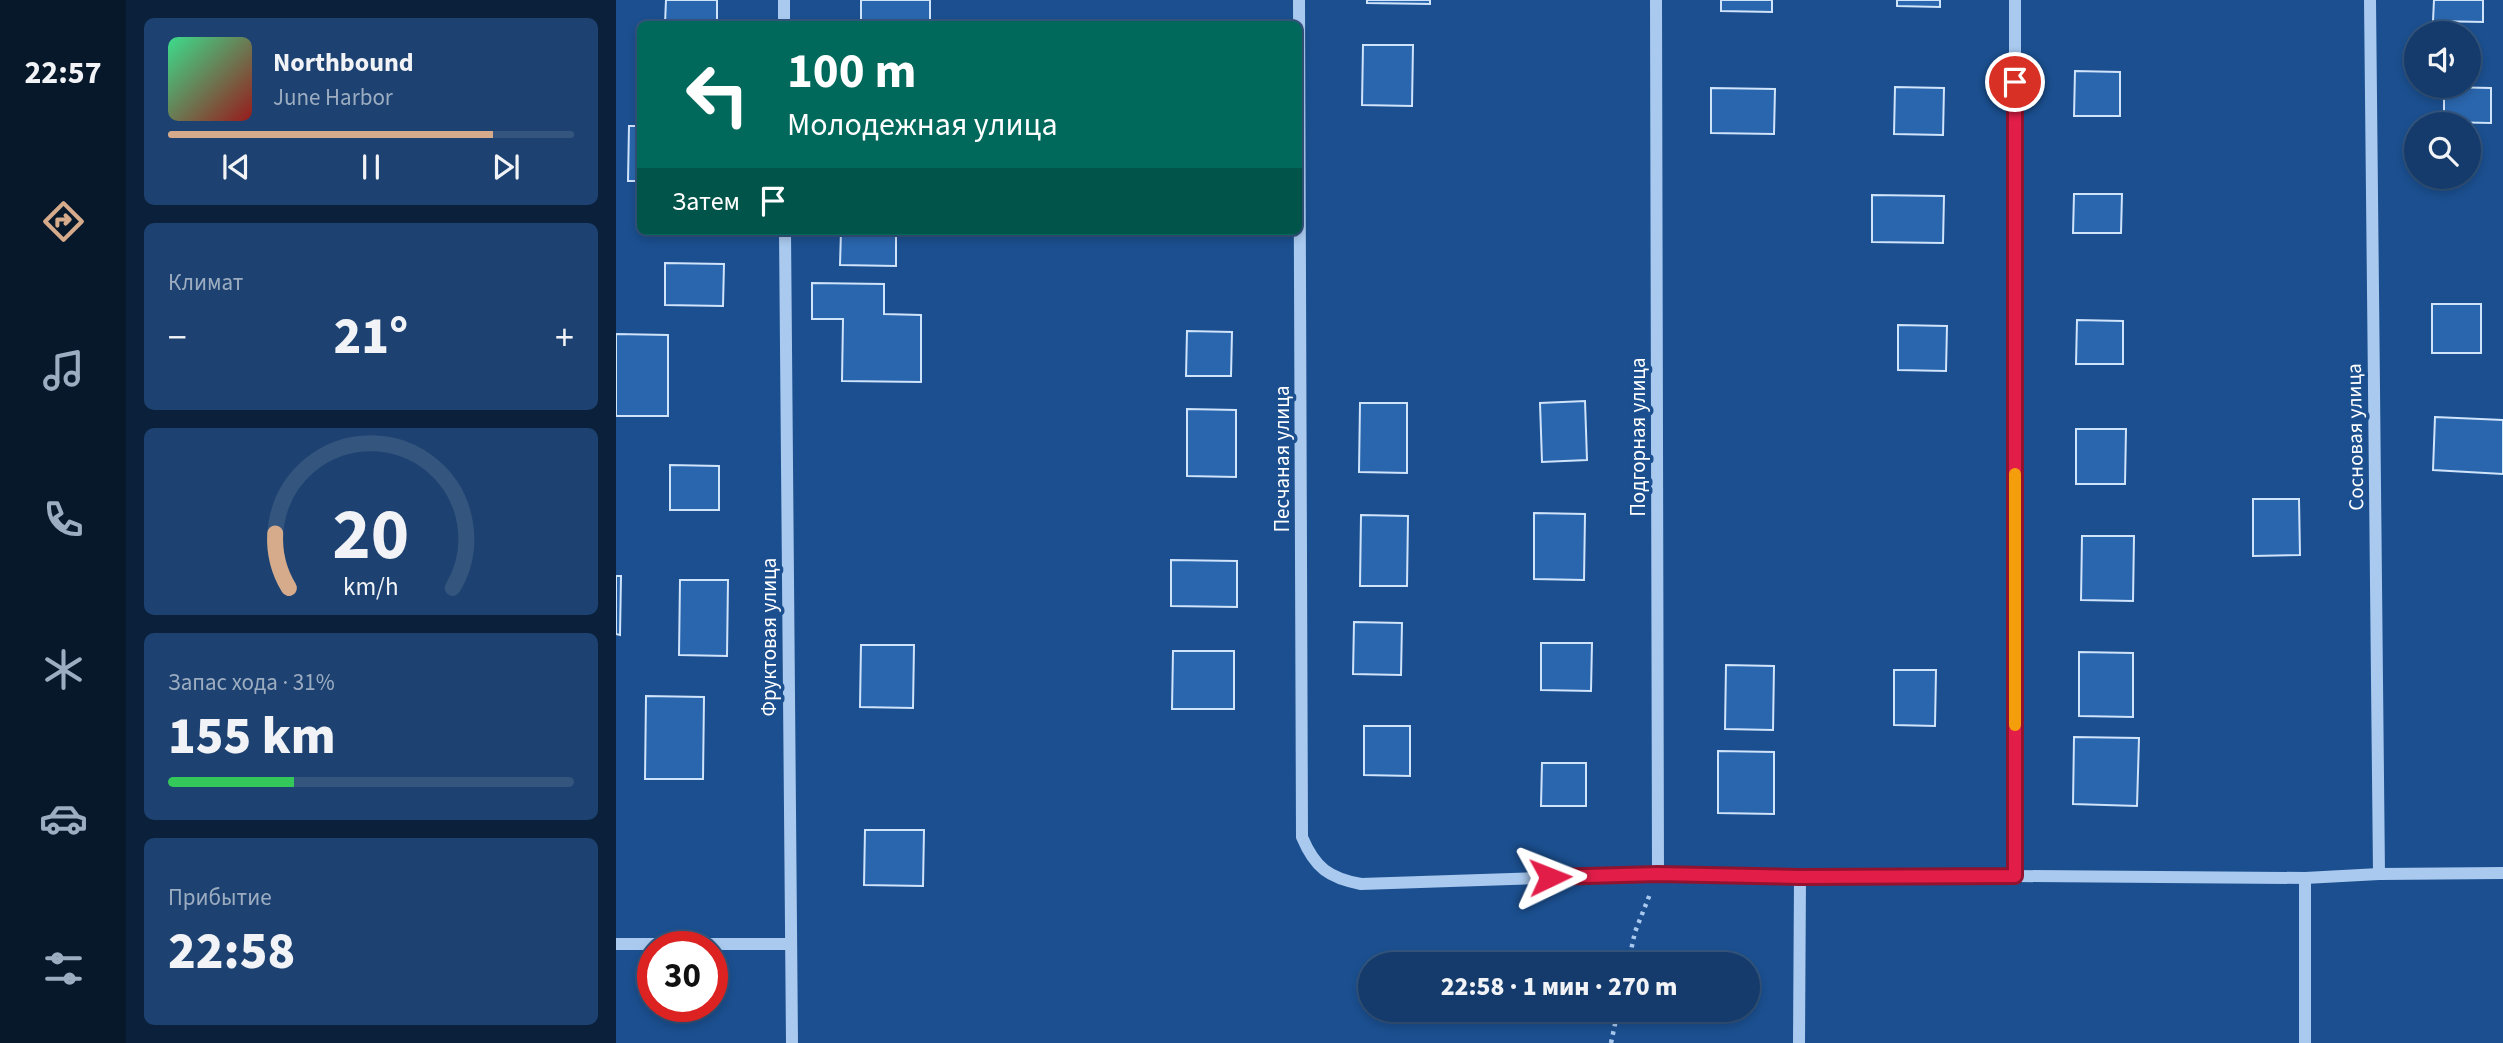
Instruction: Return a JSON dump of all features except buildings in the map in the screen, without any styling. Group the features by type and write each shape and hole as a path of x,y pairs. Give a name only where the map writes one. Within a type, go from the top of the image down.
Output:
{"street":[{"path":"784,0 784,21"},
{"name":"Песчаная улица","path":"1299,0 1299,21"},
{"name":"Подгорная улица","path":"1656,0 1658,874"},
{"path":"2015,0 2015,876"},
{"name":"Сосновая улица","path":"2370,0 2379,874"},
{"name":"Фруктовая улица","path":"785,235 792,1043"},
{"name":"Песчаная улица","path":"1300,235 1302,837 1309,854 1324,870 1340,880 1361,884 1658,874"},
{"path":"1658,874 1800,877 2305,878 2379,874 2503,873"},
{"path":"1799,1043 1800,877"},
{"path":"2305,878 2305,1043"},
{"path":"616,944 791,944"}],"path":[{"path":"1631,952 1635,932 1658,874"},
{"path":"1611,1043 1615,1022"}],"slow traffic":[{"path":"2015,474 2015,725"}],"route":[{"path":"1550,877 1658,874 1800,877 2015,876 2015,82"}]}
